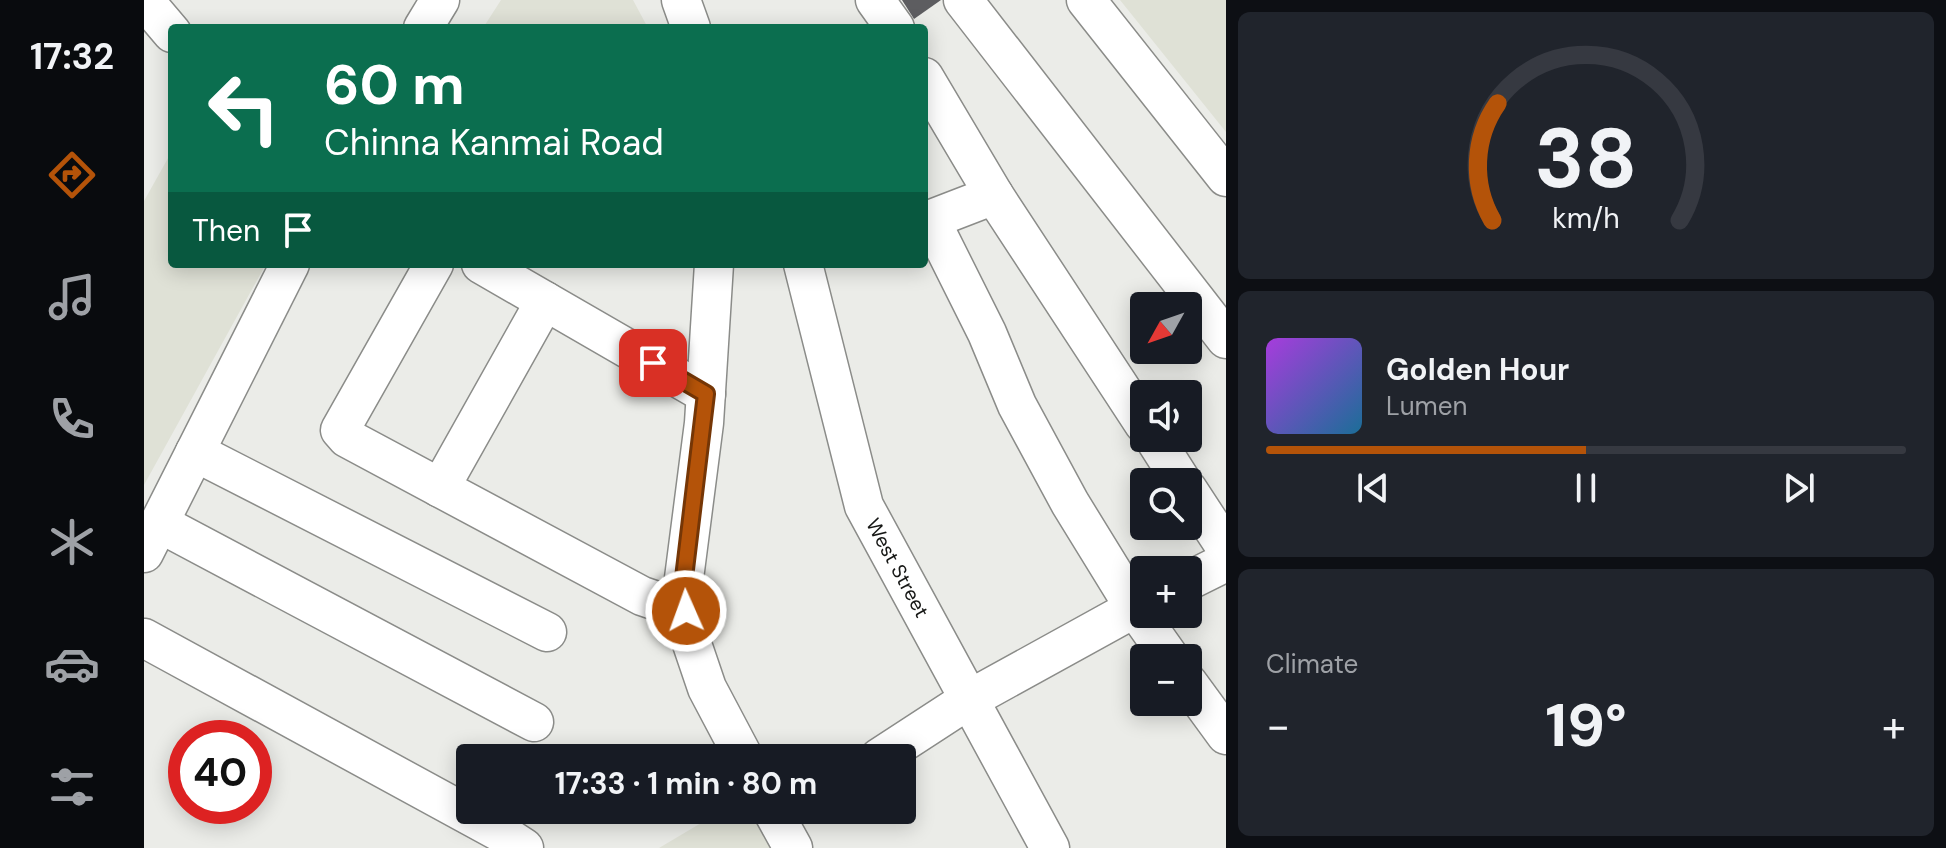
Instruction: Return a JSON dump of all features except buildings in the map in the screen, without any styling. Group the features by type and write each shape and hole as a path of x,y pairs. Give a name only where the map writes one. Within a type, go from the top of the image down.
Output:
{"street":[{"path":"144,0 168,28"},
{"path":"425,24 440,0"},
{"path":"681,0 690,24"},
{"path":"875,0 892,24"},
{"path":"963,0 1226,339"},
{"path":"1086,0 1226,177"},
{"path":"928,84 994,195 1130,403"},
{"path":"994,195 928,221 987,333 1017,405 1070,503 1130,592"},
{"path":"288,268 151,538 534,722"},
{"path":"432,268 340,430 347,438 642,596 686,611"},
{"path":"488,268 706,394"},
{"path":"714,268 706,394 683,586 689,635 707,688 737,744"},
{"name":"West Street","path":"804,268 864,506 1050,848"},
{"path":"440,488 545,301"},
{"path":"195,452 547,632"},
{"path":"1202,511 1226,548"},
{"path":"1202,574 1226,562"},
{"path":"900,744 968,700 1130,610"},
{"path":"144,638 524,848"},
{"path":"1202,702 1226,735"}],"shaded area":[{"path":"501,0 633,0 646,24 486,24"},
{"path":"1120,0 1226,0 1226,132"},
{"path":"168,158 168,268 264,268 144,485 144,201"},
{"path":"699,824 767,824 779,848 659,848"}],"route":[{"path":"653,363 706,394 683,586 686,611"}]}
